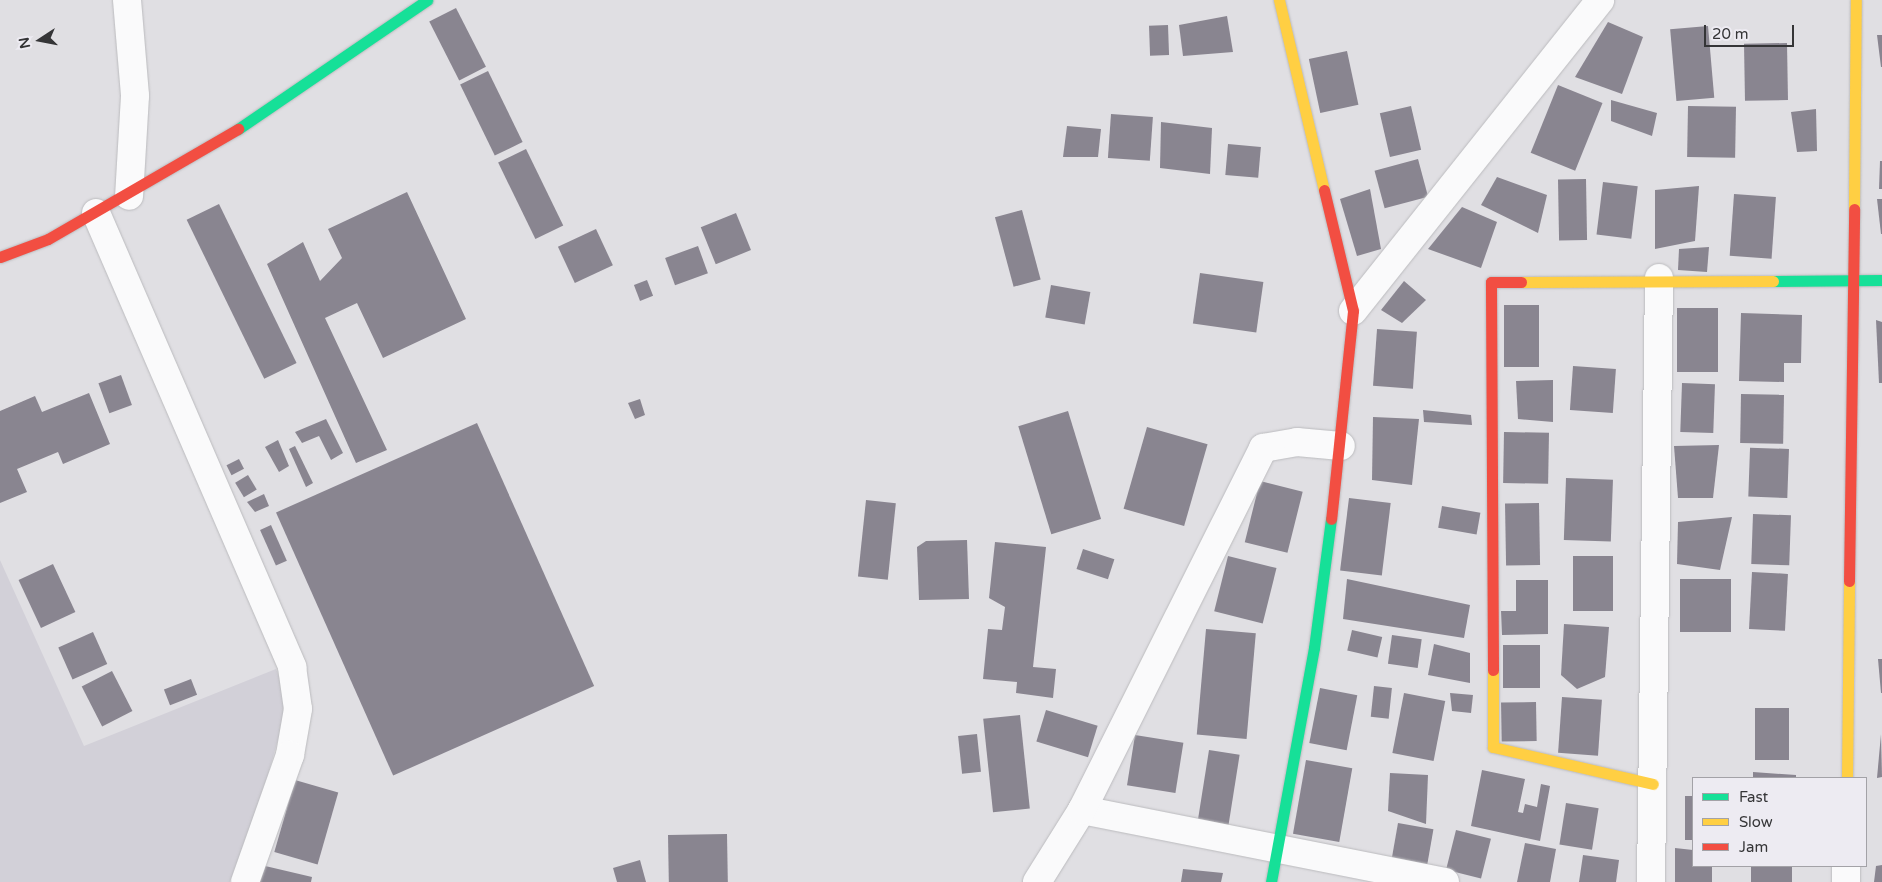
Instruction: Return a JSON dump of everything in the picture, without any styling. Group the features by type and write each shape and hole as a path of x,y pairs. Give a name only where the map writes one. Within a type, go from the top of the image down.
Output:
{"street":[{"path":"127,0 135,96 129,196"},
{"path":"0,257 129,196 218,143 427,0"},
{"path":"1271,882 1314,648 1341,446 1353,311 1280,0"},
{"path":"1353,311 1600,0"},
{"path":"1847,777 1851,280 1856,0"},
{"path":"96,213 292,667 298,709 290,755 245,882"},
{"path":"1651,882 1660,278"},
{"path":"1653,784 1493,747 1491,282 1660,278 1882,280"},
{"path":"1038,882 1082,810 1263,448 1297,442 1341,446"},
{"path":"1082,810 1445,882"},
{"path":"1846,867 1846,882"}],"shaded area":[{"path":"0,560 84,746 276,669 286,693 281,729 237,882 0,882"}],"building":[{"path":"456,8 486,67 459,80 429,22"},
{"path":"1227,16 1233,52 1183,56 1179,25"},
{"path":"1608,22 1643,37 1622,94 1575,77"},
{"path":"1168,25 1169,55 1150,56 1149,26"},
{"path":"1708,26 1714,98 1676,101 1670,29"},
{"path":"1877,35 1882,35 1882,67 1881,67"},
{"path":"1787,43 1788,100 1745,101 1744,44"},
{"path":"1347,51 1358,105 1320,113 1309,59"},
{"path":"488,71 523,142 495,156 460,85"},
{"path":"1558,85 1603,103 1575,171 1531,153"},
{"path":"1611,100 1657,113 1652,136 1611,121"},
{"path":"1411,106 1421,150 1390,157 1380,113"},
{"path":"1688,106 1736,107 1735,158 1687,157"},
{"path":"1816,109 1817,151 1797,152 1791,112"},
{"path":"1111,114 1153,117 1150,161 1108,158"},
{"path":"1161,122 1212,128 1210,174 1160,168"},
{"path":"1067,126 1101,129 1098,157 1063,157"},
{"path":"1228,144 1261,147 1258,178 1225,175"},
{"path":"526,149 563,225 535,239 498,163"},
{"path":"1418,159 1428,197 1385,208 1375,171"},
{"path":"1880,161 1882,161 1882,189 1879,189"},
{"path":"1497,177 1547,195 1538,233 1481,205"},
{"path":"1558,179 1586,179 1587,240 1559,240"},
{"path":"1603,182 1638,186 1631,239 1597,235"},
{"path":"1699,186 1695,241 1655,249 1655,190"},
{"path":"1370,189 1381,249 1357,256 1340,199"},
{"path":"407,192 466,319 383,358 357,303 325,318 387,450 356,463 267,264 303,242 320,281 342,258 328,229"},
{"path":"1734,194 1776,197 1772,259 1730,256"},
{"path":"1877,199 1882,199 1882,234 1881,234"},
{"path":"219,204 297,363 264,379 187,220"},
{"path":"1462,207 1497,222 1481,268 1428,249"},
{"path":"1022,210 1041,280 1014,287 995,217"},
{"path":"736,213 751,250 716,264 701,227"},
{"path":"596,229 613,265 575,283 558,247"},
{"path":"698,246 708,273 675,285 665,258"},
{"path":"1709,247 1707,272 1678,270 1679,249"},
{"path":"1200,273 1263,282 1256,332 1193,324"},
{"path":"647,280 653,296 640,301 634,285"},
{"path":"1404,281 1426,300 1402,323 1381,310"},
{"path":"1051,285 1090,292 1085,324 1045,317"},
{"path":"1504,305 1539,305 1539,367 1504,367"},
{"path":"1677,308 1718,308 1718,372 1677,372"},
{"path":"1741,313 1802,315 1801,363 1784,363 1784,382 1739,381"},
{"path":"1876,320 1882,322 1882,383 1879,383"},
{"path":"1377,329 1417,332 1413,389 1373,386"},
{"path":"1573,366 1616,369 1613,413 1570,410"},
{"path":"121,375 132,405 109,413 98,383"},
{"path":"1553,380 1553,422 1518,419 1516,381"},
{"path":"1682,383 1715,384 1713,433 1680,432"},
{"path":"89,393 110,444 63,464 58,452 17,469 27,492 0,503 0,411 35,396 42,412"},
{"path":"1741,394 1784,395 1783,444 1740,443"},
{"path":"640,399 645,415 635,419 628,403"},
{"path":"1423,410 1471,415 1472,425 1424,422"},
{"path":"1068,411 1101,519 1051,534 1018,426"},
{"path":"1373,417 1419,419 1412,485 1372,480"},
{"path":"326,419 343,453 331,460 319,436 302,443 295,432"},
{"path":"477,423 594,686 393,776 276,512"},
{"path":"1147,427 1208,444 1184,526 1124,509"},
{"path":"1504,432 1549,433 1548,484 1503,483"},
{"path":"278,440 289,466 279,472 265,447"},
{"path":"1719,445 1713,498 1678,498 1674,446"},
{"path":"295,446 313,483 306,487 289,449"},
{"path":"1750,448 1789,449 1787,498 1748,497"},
{"path":"239,459 244,469 232,475 227,465"},
{"path":"248,475 257,490 244,497 235,483"},
{"path":"1566,478 1613,480 1611,542 1564,540"},
{"path":"1260,481 1303,492 1287,553 1245,542"},
{"path":"264,494 269,506 255,512 247,502"},
{"path":"1349,498 1391,503 1382,576 1340,570"},
{"path":"866,500 896,503 888,580 858,577"},
{"path":"1539,503 1540,565 1506,566 1505,504"},
{"path":"1442,506 1480,513 1477,534 1438,528"},
{"path":"1753,514 1791,515 1789,565 1751,564"},
{"path":"1732,517 1720,570 1677,564 1678,522"},
{"path":"271,525 287,561 276,566 260,530"},
{"path":"967,540 969,599 919,600 917,547 926,541"},
{"path":"995,542 1046,547 1033,667 1056,669 1053,698 1016,693 1017,682 983,679 988,629 1002,630 1005,607 989,598"},
{"path":"1083,549 1114,559 1108,579 1077,569"},
{"path":"1228,556 1277,568 1263,623 1214,611"},
{"path":"1573,556 1613,556 1613,611 1573,611"},
{"path":"53,564 75,612 41,628 19,580"},
{"path":"1752,572 1788,574 1785,631 1749,629"},
{"path":"1347,579 1470,605 1464,638 1343,619"},
{"path":"1680,579 1731,579 1731,632 1680,632"},
{"path":"1516,580 1548,580 1548,634 1502,635 1501,611 1516,611"},
{"path":"1564,624 1609,627 1605,677 1577,689 1561,675"},
{"path":"1206,629 1256,633 1247,739 1197,735"},
{"path":"1352,630 1382,637 1377,657 1347,650"},
{"path":"93,632 107,664 73,679 58,647"},
{"path":"1392,635 1422,639 1418,668 1388,664"},
{"path":"1434,644 1470,653 1470,683 1428,675"},
{"path":"1503,645 1540,645 1540,688 1503,688"},
{"path":"1878,659 1882,659 1882,693 1881,693"},
{"path":"112,671 132,711 102,727 82,686"},
{"path":"191,679 197,695 170,705 164,689"},
{"path":"1374,686 1392,688 1389,719 1371,717"},
{"path":"1320,688 1357,695 1347,750 1309,743"},
{"path":"1404,693 1445,701 1434,761 1392,753"},
{"path":"1450,693 1473,695 1471,713 1452,711"},
{"path":"1562,697 1602,700 1598,756 1558,753"},
{"path":"1536,702 1537,741 1502,742 1501,703"},
{"path":"1755,708 1789,708 1789,760 1755,760"},
{"path":"1046,710 1098,726 1088,757 1036,742"},
{"path":"1020,715 1030,808 993,812 983,719"},
{"path":"977,734 981,772 962,774 958,736"},
{"path":"1881,734 1882,777 1877,778"},
{"path":"1135,735 1183,743 1175,793 1127,785"},
{"path":"1209,750 1240,755 1228,831 1197,826"},
{"path":"1306,760 1352,768 1339,842 1293,834"},
{"path":"1482,770 1525,779 1518,812 1523,813 1525,804 1537,807 1541,784 1550,786 1540,841 1471,826"},
{"path":"1753,772 1796,775 1796,777 1753,777"},
{"path":"1390,773 1428,775 1426,824 1388,811"},
{"path":"295,780 338,792 318,864 274,852"},
{"path":"1685,796 1692,796 1692,840 1685,840"},
{"path":"1566,803 1599,808 1592,850 1559,844"},
{"path":"1398,823 1433,829 1426,870 1391,863"},
{"path":"1456,830 1491,839 1481,878 1446,870"},
{"path":"727,834 728,882 669,882 668,835"},
{"path":"1525,843 1556,849 1550,882 1517,882"},
{"path":"1675,848 1692,850 1692,867 1712,867 1712,882 1675,882"},
{"path":"1583,855 1619,860 1616,882 1579,882"},
{"path":"640,860 646,882 617,882 613,868"},
{"path":"261,865 312,877 311,882 257,882"},
{"path":"1882,865 1882,882 1874,882 1876,866"},
{"path":"1751,867 1792,867 1792,882 1751,882"},
{"path":"1183,869 1223,873 1221,882 1181,882"}],"traffic: fast":[{"path":"238,129 427,0"},
{"path":"1773,281 1882,280"},
{"path":"1271,882 1314,648 1331,519"}],"traffic: slow":[{"path":"1279,0 1324,190"},
{"path":"1854,209 1856,0"},
{"path":"1521,282 1773,281"},
{"path":"1847,777 1849,581"},
{"path":"1493,670 1493,747 1653,784"}],"traffic: jam":[{"path":"0,257 48,239 238,129"},
{"path":"1324,190 1353,311 1331,519"},
{"path":"1849,581 1854,209"},
{"path":"1493,670 1491,282 1521,282"}]}
